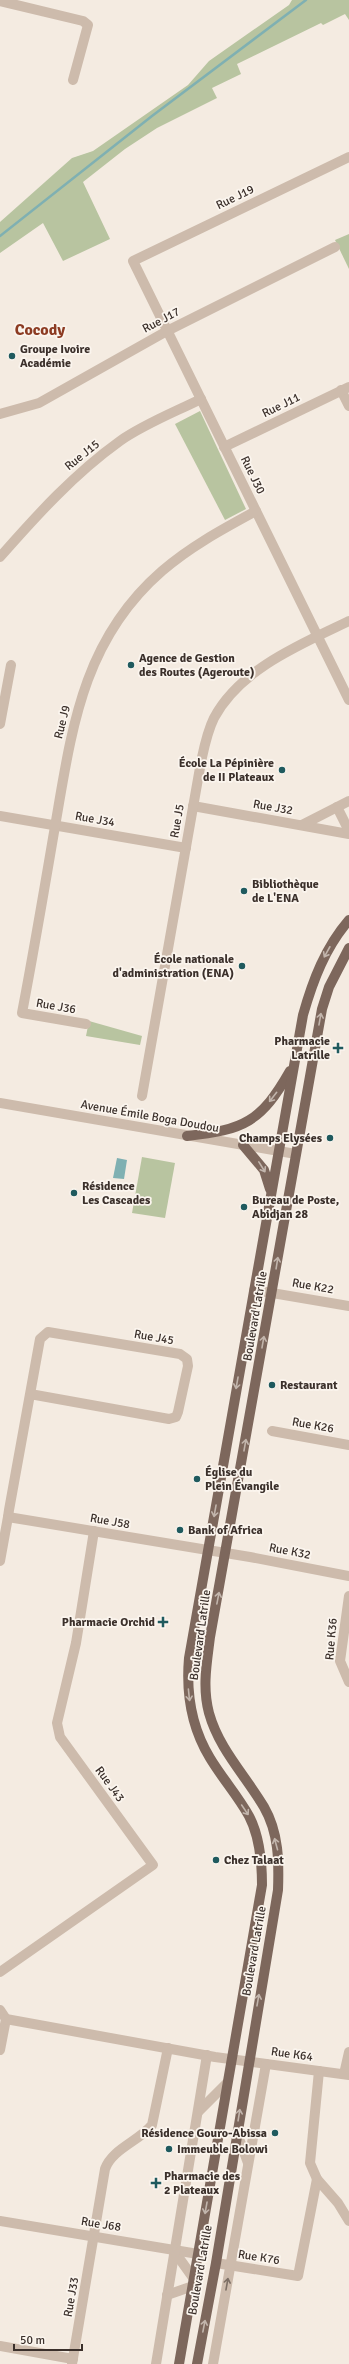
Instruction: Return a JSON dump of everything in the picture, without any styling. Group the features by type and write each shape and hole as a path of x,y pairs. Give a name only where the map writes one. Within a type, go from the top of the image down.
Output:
{"main road":[{"path":"278,1151 303,1015 317,972 327,951 349,920"},
{"name":"Boulevard Latrille","path":"197,2364 216,2263 236,2132 278,1890 279,1864 278,1850 265,1808 223,1747 214,1730 207,1706 205,1679 322,1009 329,987 349,948"},
{"path":"187,1136 223,1132 252,1119 276,1094 294,1064"},
{"path":"243,1146 264,1170 270,1193"},
{"name":"Boulevard Latrille","path":"178,2364 262,1885 261,1853 250,1817 209,1757 192,1717 189,1698 189,1658 278,1151"}],"street":[{"path":"0,1 83,21 88,25 73,80"},
{"name":"Rue J19","path":"133,261 349,156"},
{"name":"Rue J17","path":"0,414 39,403 167,331 335,247"},
{"name":"Rue J30","path":"133,261 349,700"},
{"path":"345,389 349,406"},
{"name":"Rue J11","path":"224,447 345,389"},
{"name":"Rue J15","path":"0,557 47,505 81,471 122,440 201,399"},
{"name":"Rue J9","path":"22,1014 72,728 88,677 106,639 134,602 161,572 193,546 256,511"},
{"name":"Rue J5","path":"142,1096 193,806 208,736 223,705 233,692 263,667 318,636 349,621"},
{"path":"0,724 11,665"},
{"path":"302,825 349,801"},
{"name":"Rue J32","path":"193,806 349,834"},
{"path":"337,807 349,831"},
{"name":"Rue J34","path":"0,816 186,848"},
{"name":"Rue J36","path":"22,1014 86,1024"},
{"name":"Avenue Émile Boga Doudou","path":"0,1103 296,1154"},
{"name":"Rue K22","path":"254,1290 349,1306"},
{"name":"Rue J45","path":"0,1561 30,1394 40,1339 48,1332 180,1354 187,1359 188,1366 178,1412 176,1417 169,1419 30,1394"},
{"name":"Rue K26","path":"272,1431 349,1445"},
{"name":"Rue J58","path":"8,1517 226,1553"},
{"name":"Rue J43","path":"0,1972 153,1866 60,1737 58,1730 57,1723 76,1643 94,1531"},
{"name":"Rue K32","path":"226,1553 349,1576"},
{"name":"Rue K36","path":"349,1596 340,1661 349,1682"},
{"path":"0,2010 6,2020 0,2050"},
{"name":"Rue K64","path":"6,2020 207,2055 347,2075"},
{"name":"Rue J33","path":"73,2361 107,2164 152,2125 168,2048"},
{"path":"347,2075 349,2052"},
{"path":"156,2364 207,2055"},
{"path":"213,2364 266,2064"},
{"path":"319,2071 309,2157 312,2171 338,2203 349,2221"},
{"path":"198,2112 227,2083"},
{"path":"236,2132 248,2165"},
{"name":"Rue K76","path":"216,2263 298,2276 317,2179"},
{"name":"Rue J68","path":"2,2219 95,2235 174,2251 198,2254"},
{"path":"167,2295 193,2282 174,2251"},
{"path":"0,2346 73,2361"}],"green space":[{"path":"292,0 349,0 349,20 345,14 323,25 321,23 237,64 241,74 212,88 217,98 157,128 125,149 83,182 110,239 63,261 43,223 0,253 0,222 72,158 93,151 188,85 209,61 289,5"},
{"path":"349,234 349,269 335,240"},
{"path":"200,411 246,509 225,520 175,424"},
{"path":"89,1021 142,1036 140,1045 86,1036"},
{"path":"142,1157 175,1163 165,1218 132,1213"}],"water":[{"path":"117,1158 127,1160 124,1179 113,1178"}],"waterway":[{"path":"0,236 152,116 306,0"}],"place":[{"name":"Groupe Ivoire Académie","path":"12,356"},
{"name":"Agence de Gestion des Routes (Ageroute)","path":"131,665"},
{"name":"École La Pépinière de II Plateaux","path":"282,770"},
{"name":"Bibliothèque de L'ENA","path":"244,891"},
{"name":"École nationale d'administration (ENA)","path":"242,966"},
{"name":"Pharmacie Latrille","path":"338,1048"},
{"name":"Champs Elysées","path":"330,1138"},
{"name":"Résidence Les Cascades","path":"74,1193"},
{"name":"Bureau de Poste, Abidjan 28","path":"244,1207"},
{"name":"Restaurant","path":"272,1385"},
{"name":"Église du Plein Évangile","path":"197,1479"},
{"name":"Bank of Africa","path":"180,1530"},
{"name":"Pharmacie Orchid","path":"163,1622"},
{"name":"Chez Talaat","path":"216,1860"},
{"name":"Résidence Gouro-Abissa","path":"275,2133"},
{"name":"Immeuble Bolowi","path":"169,2149"},
{"name":"Pharmacie des 2 Plateaux","path":"156,2183"}],"district":[{"name":"Cocody","path":"40,329"}]}
